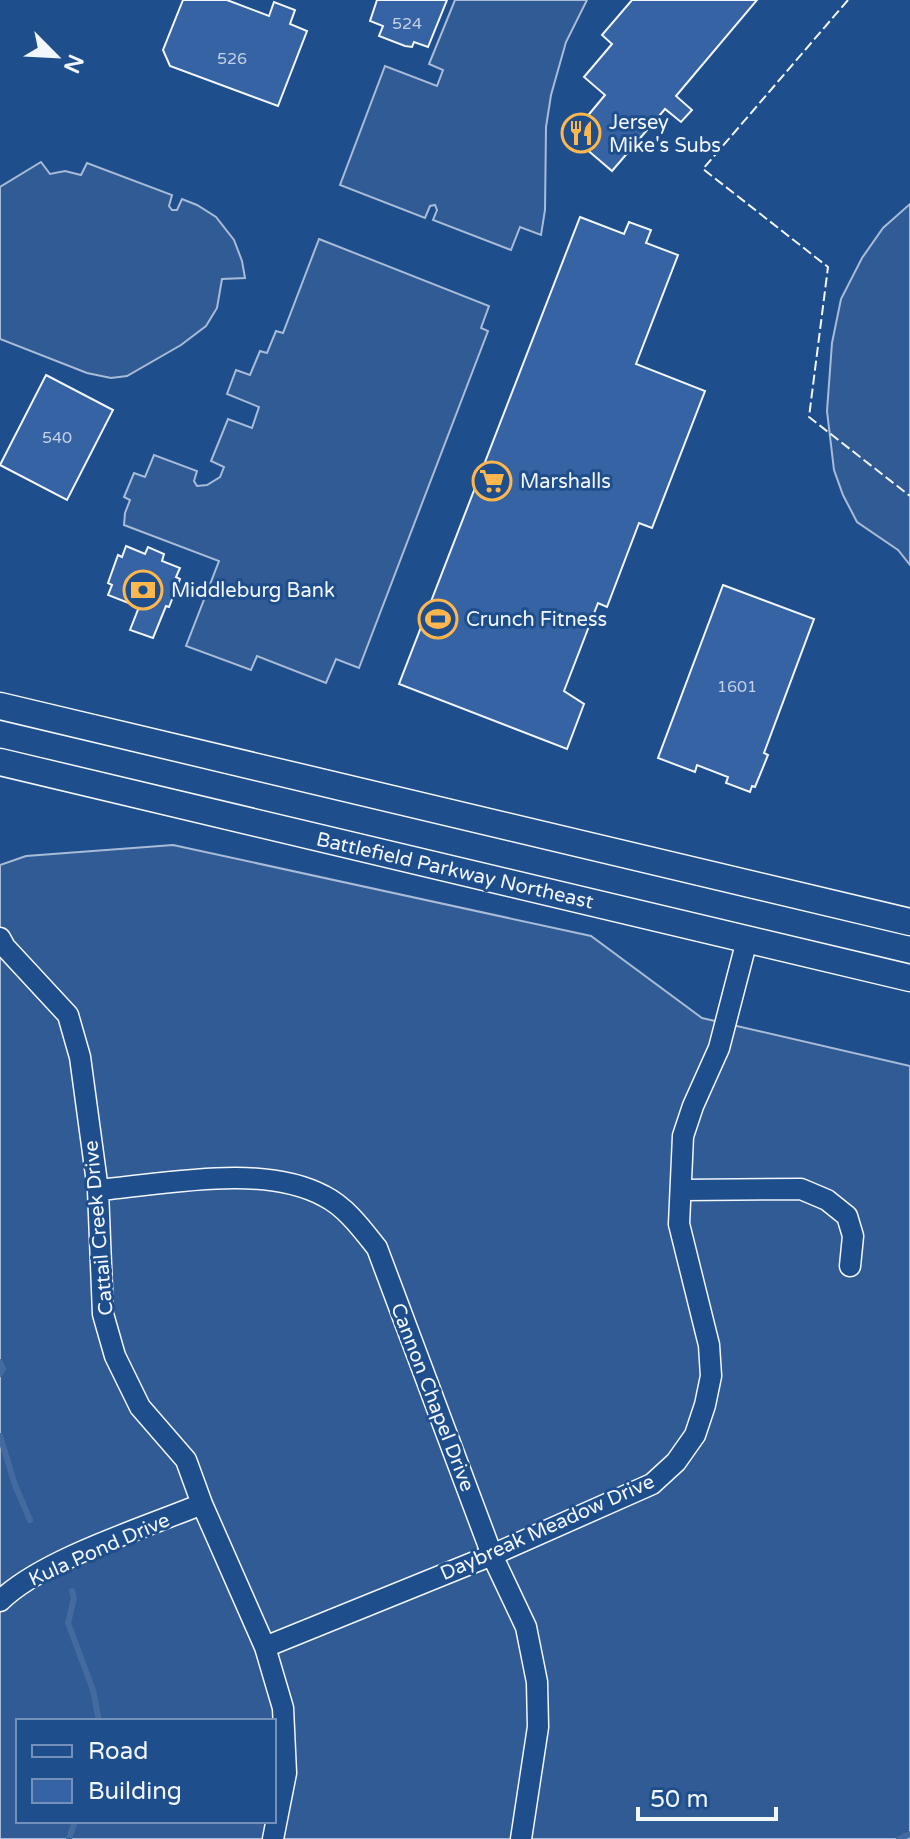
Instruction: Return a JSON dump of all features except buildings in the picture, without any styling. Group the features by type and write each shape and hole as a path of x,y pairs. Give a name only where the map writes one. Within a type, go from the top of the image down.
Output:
{"main road":[{"path":"0,706 910,922"},
{"name":"Battlefield Parkway Northeast","path":"0,762 910,978"}],"street":[{"name":"Cattail Creek Drive","path":"0,938 68,1015 80,1057 98,1190 103,1314 115,1356 140,1407 186,1460 265,1647 283,1708 286,1773 273,1839"},
{"name":"Daybreak Meadow Drive","path":"265,1647 492,1555 652,1484 676,1462 695,1435 711,1376 709,1345 679,1224 683,1190 683,1136 719,1048 747,940"},
{"name":"Cannon Chapel Drive","path":"98,1190 243,1177 285,1181 326,1196 358,1223 377,1248 492,1555 526,1627 537,1682 538,1727 521,1839"},
{"path":"683,1190 801,1189 827,1200 847,1216 853,1236 850,1266"},
{"name":"Kula Pond Drive","path":"0,1601 14,1587 64,1561 202,1504"}],"shaded area":[{"path":"455,0 587,0 566,42 551,95 546,127 545,210 541,235 520,227 511,250 433,220 437,210 435,205 430,206 425,218 340,185 385,66 437,86 443,70 429,64"},
{"path":"41,162 50,174 65,171 81,175 87,163 172,195 169,206 172,210 177,210 182,199 197,205 216,217 234,240 245,278 222,279 217,308 206,326 181,345 127,376 111,378 87,373 0,339 0,187"},
{"path":"910,204 910,565 898,550 857,522 834,470 827,411 832,343 841,299 862,258 883,228"},
{"path":"319,239 489,306 481,328 488,331 359,668 336,659 326,683 257,656 251,670 186,646 219,561 124,525 130,500 124,497 134,473 145,477 154,455 197,471 194,481 197,486 207,485 220,477 224,467 211,461 228,419 252,428 259,407 227,394 236,370 250,375 260,351 267,353 276,331 283,333"},
{"path":"173,845 591,936 702,1018 910,1066 910,1839 0,1839 0,865 26,856"}],"waterway":[{"path":"0,1362 3,1369 0,1374"},
{"path":"0,1436 30,1520"},
{"path":"72,1591 74,1598 68,1623 93,1690 99,1719"},
{"path":"69,1839 74,1823"},
{"path":"899,1839 910,1834"}],"fence":[{"path":"848,0 703,169 828,267 809,417 910,496"}],"place":[{"name":"Jersey Mike's Subs","path":"581,133"},
{"name":"Marshalls","path":"492,481"},
{"name":"Middleburg Bank","path":"143,590"},
{"name":"Crunch Fitness","path":"438,619"}]}
